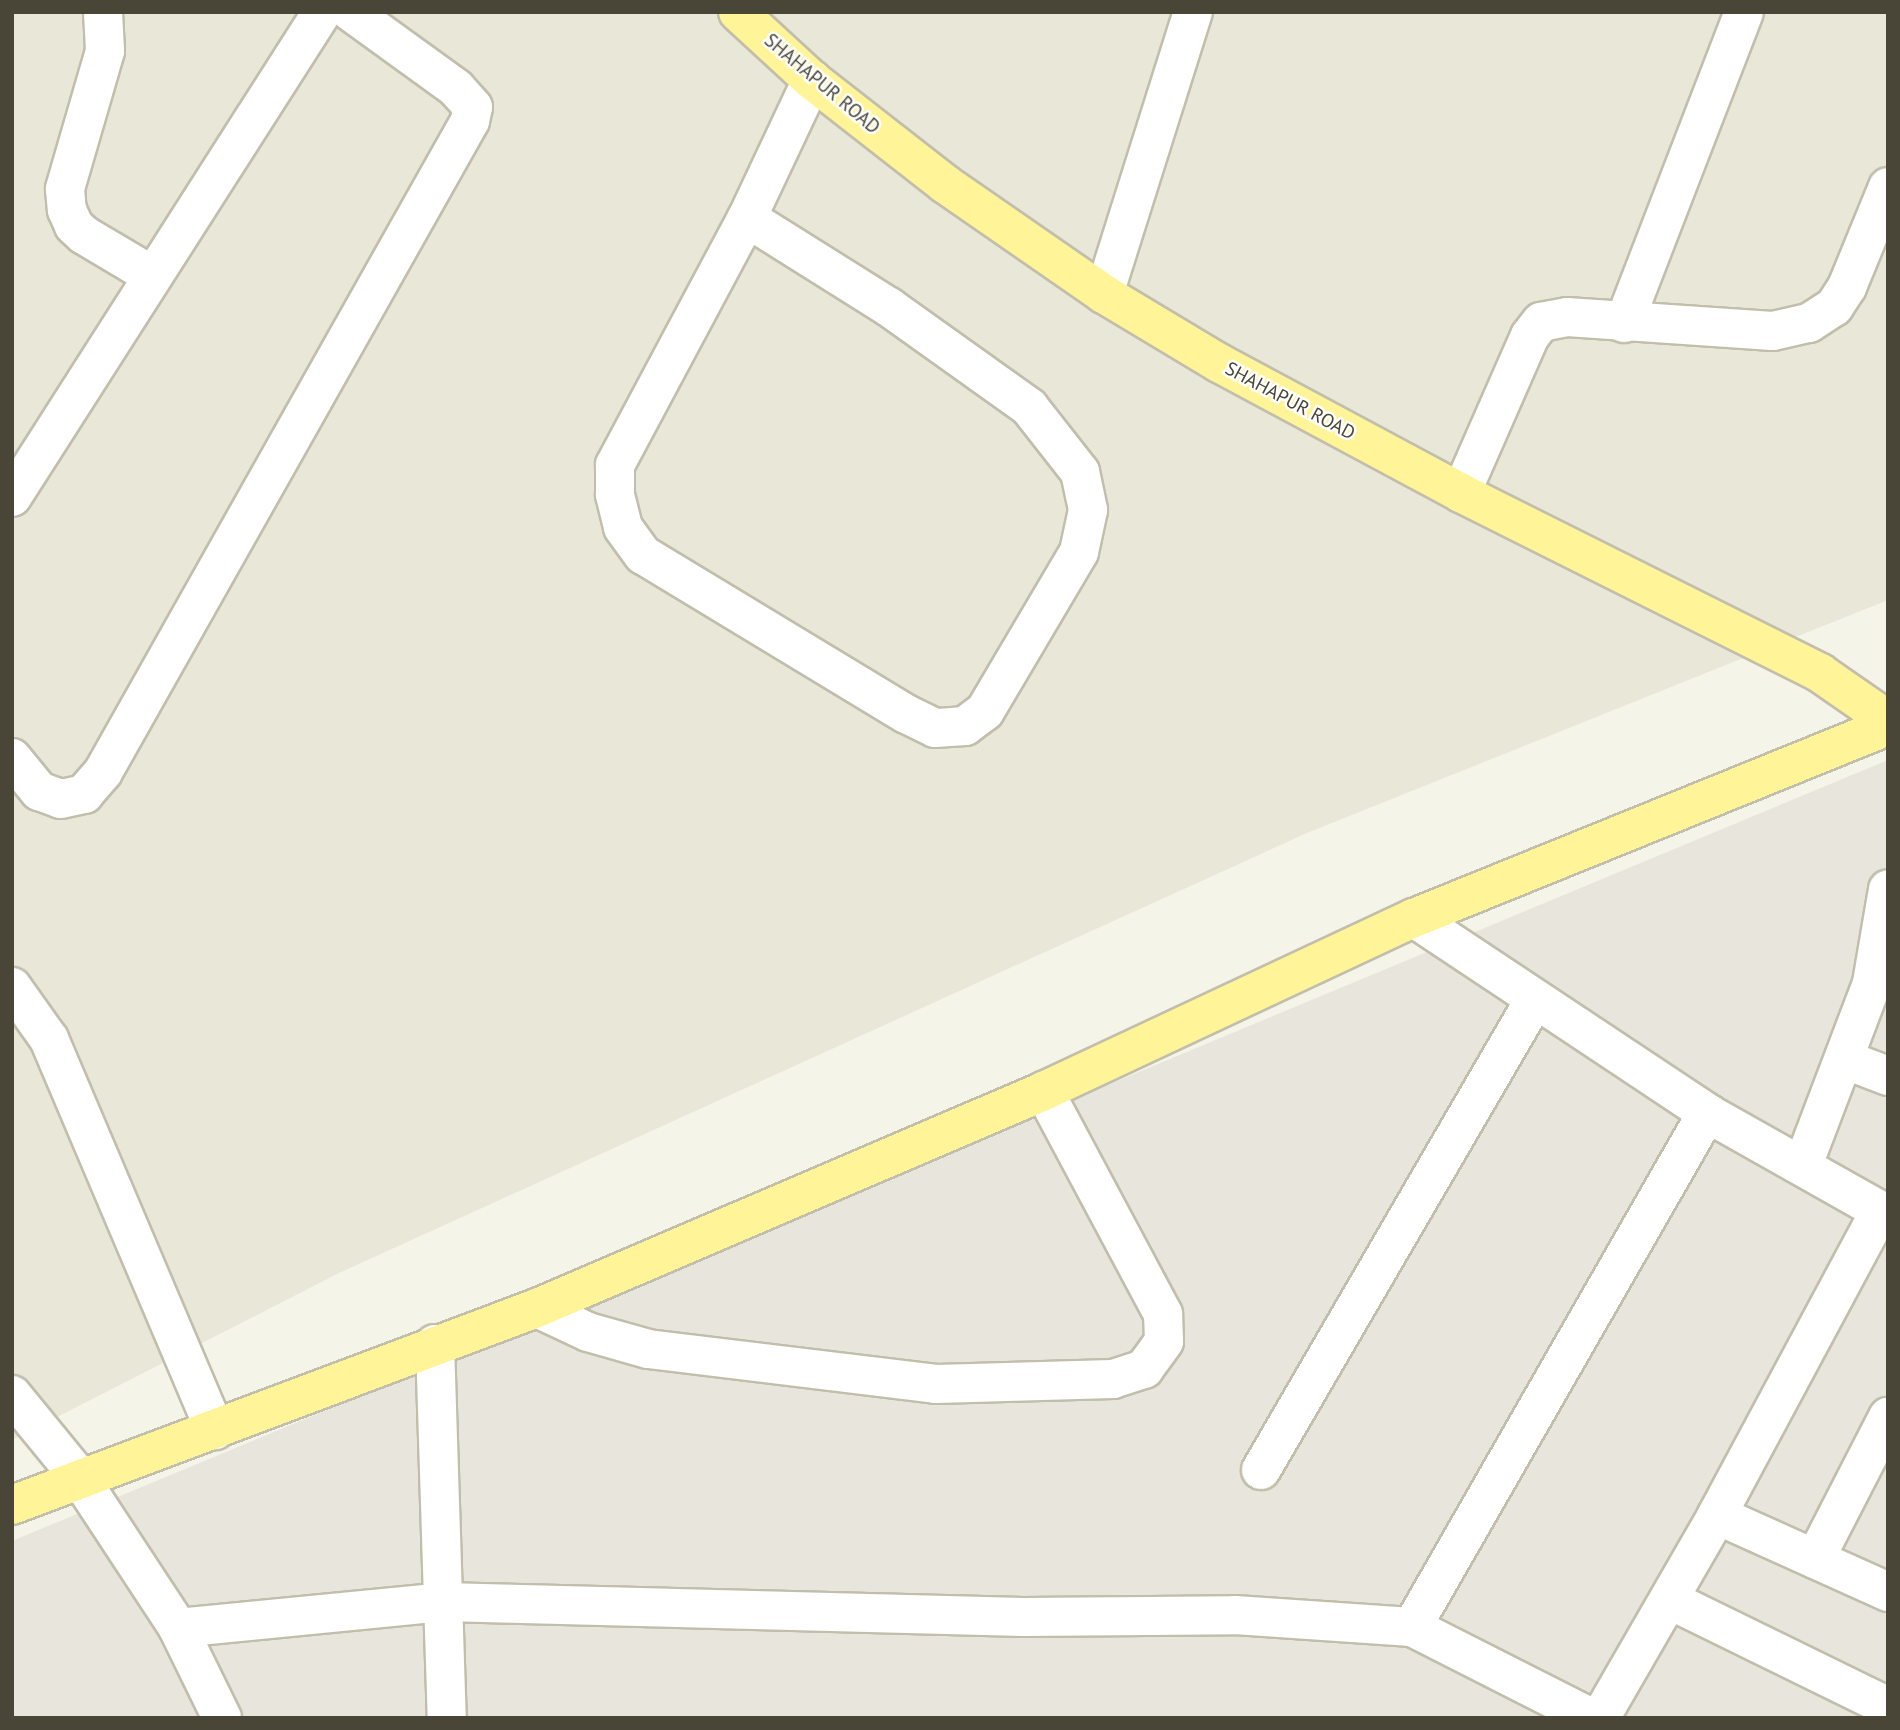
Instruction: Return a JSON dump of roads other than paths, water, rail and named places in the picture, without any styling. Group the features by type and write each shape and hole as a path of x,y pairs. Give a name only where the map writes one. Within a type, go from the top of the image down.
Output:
{"main road":[{"name":"SHAHAPUR ROAD","path":"738,12 813,80 945,184 1104,294 1219,363 1461,493 1820,673 1888,720"},
{"path":"12,1505 79,1477 215,1430 435,1344 537,1308 1044,1091 1414,918 1888,726"}],"street":[{"path":"103,12 106,51 65,189 67,210 84,235 153,276"},
{"path":"12,497 322,12"},
{"path":"1104,294 1193,12"},
{"path":"1625,323 1744,12"},
{"path":"12,758 39,791 61,799 85,793 103,772 470,121 473,107 466,96 373,19"},
{"path":"747,218 889,307 1029,407 1080,472 1088,510 1079,552 985,711 965,726 935,728 906,714 643,555 623,527 615,494 615,465 747,218 813,80"},
{"path":"1461,493 1530,337 1541,322 1567,317 1773,331 1809,323 1834,307 1847,287 1888,187"},
{"path":"1803,1165 1880,986 1888,889"},
{"path":"1414,918 1534,1001 1707,1114 1803,1165 1884,1213 1670,1600 1600,1718"},
{"path":"12,987 49,1039 215,1430"},
{"path":"1261,1469 1534,1001"},
{"path":"1846,1060 1888,1076"},
{"path":"537,1308 588,1332 648,1349 936,1384 1113,1379 1144,1368 1164,1341 1163,1314 1044,1091"},
{"path":"1412,1627 1707,1114"},
{"path":"435,1344 447,1718"},
{"path":"12,1395 79,1477 178,1628 222,1718"},
{"path":"1815,1559 1888,1417"},
{"path":"1717,1516 1888,1592"},
{"path":"1670,1600 1888,1707"},
{"path":"178,1628 443,1602 1023,1617 1235,1615 1412,1627 1591,1718"}]}
